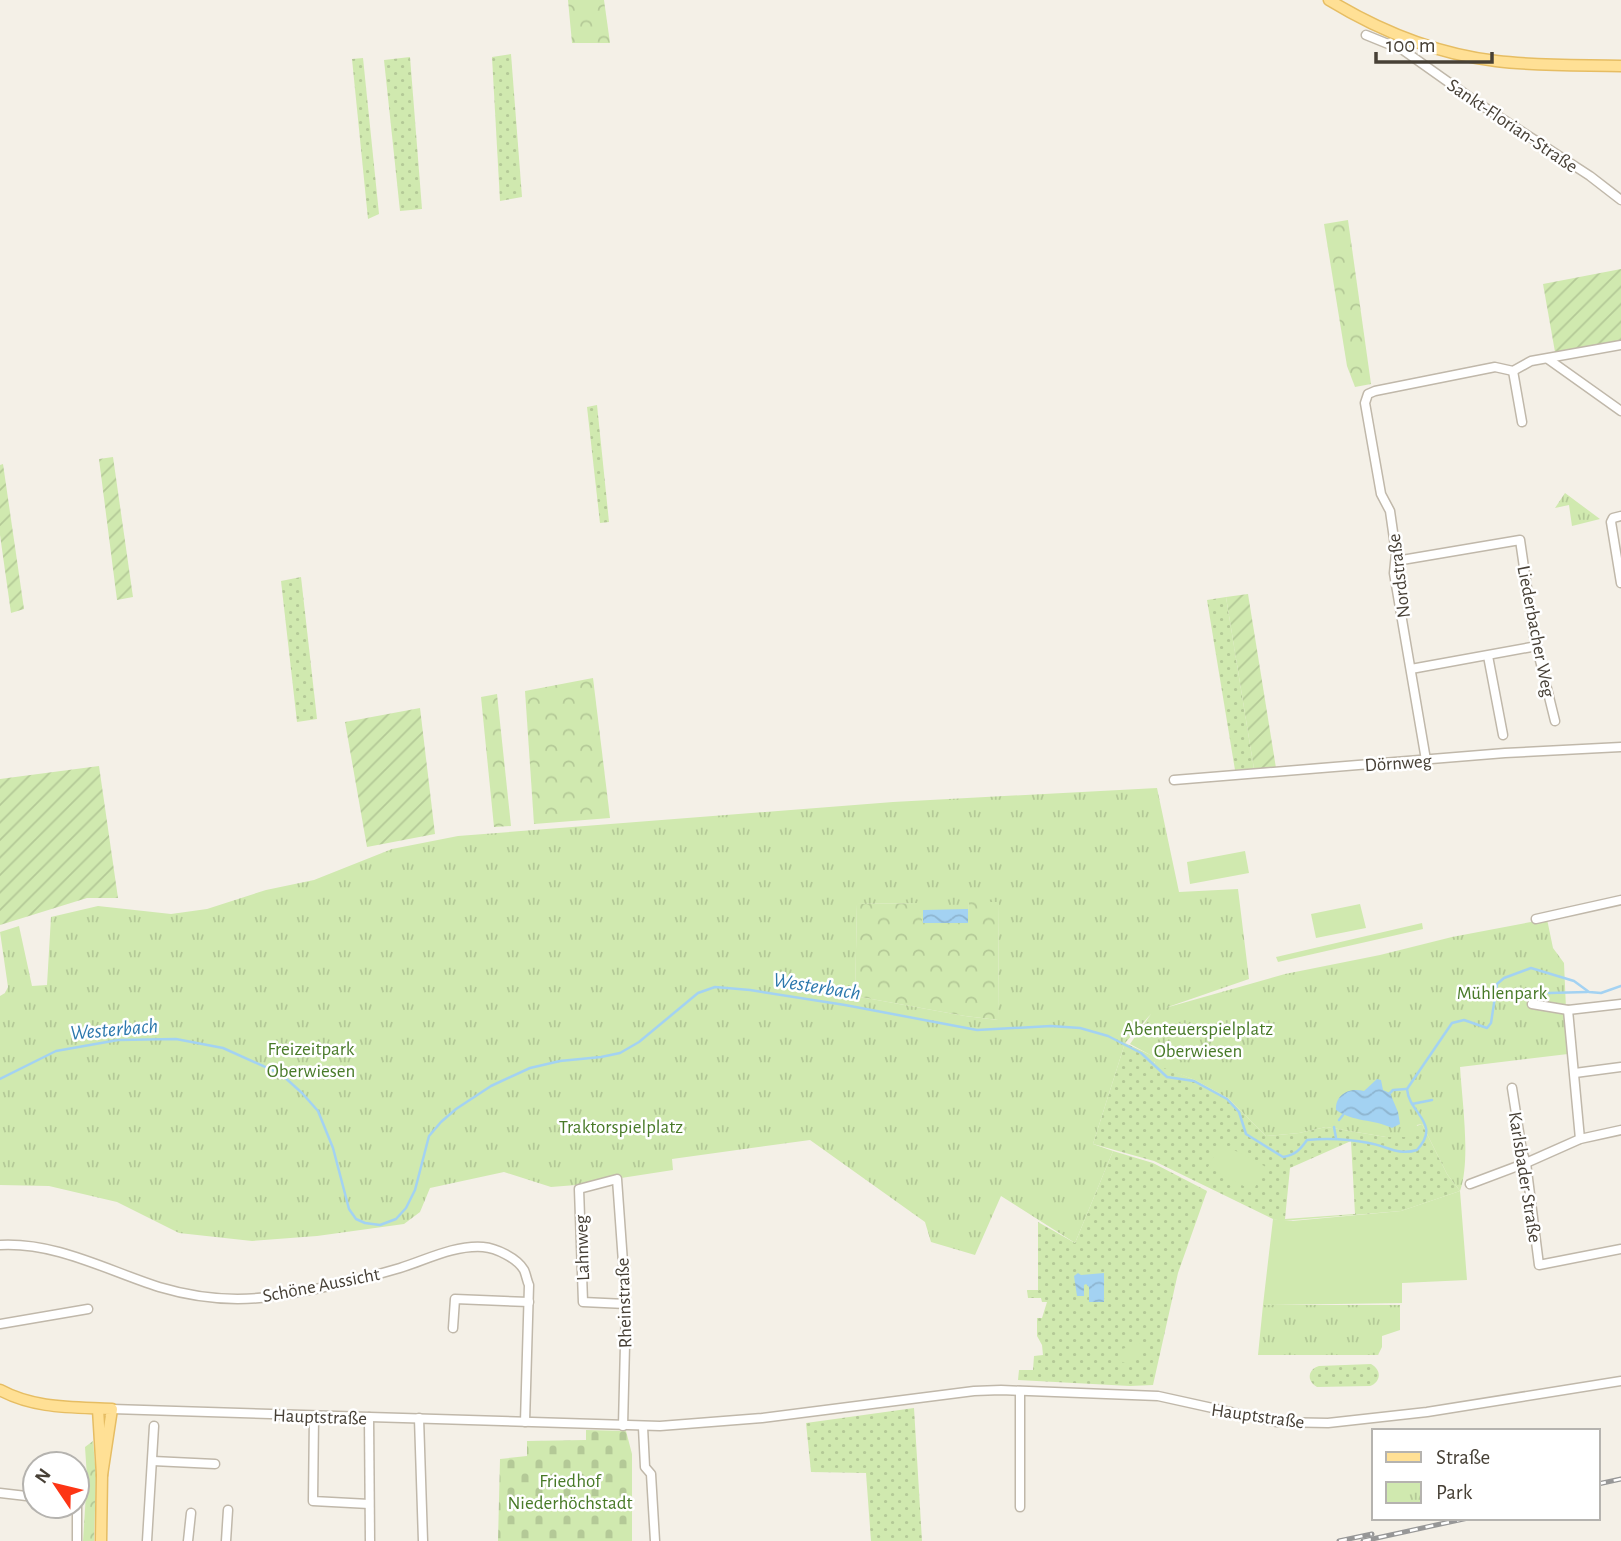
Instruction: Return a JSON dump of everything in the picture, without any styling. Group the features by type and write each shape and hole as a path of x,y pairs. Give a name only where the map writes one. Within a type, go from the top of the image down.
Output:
{"main road":[{"path":"1329,0 1366,22 1430,47 1493,61 1539,65 1621,66"},
{"name":"Hauptstraße","path":"0,1390 18,1400 34,1404 112,1409"},
{"path":"98,1409 102,1475 101,1541"},
{"path":"102,1475 112,1409"}],"street":[{"name":"Sankt-Florian-Straße","path":"1366,35 1403,50 1590,176 1621,200"},
{"path":"1522,422 1513,371 1531,361 1621,345"},
{"path":"1548,359 1621,411"},
{"name":"Nordstraße","path":"1426,760 1394,573 1390,511 1381,494 1365,403 1368,394 1375,391 1495,367 1513,371"},
{"path":"1618,516 1611,522 1621,583"},
{"name":"Liederbacher Weg","path":"1395,561 1520,540 1537,646 1555,722"},
{"path":"1411,669 1537,646"},
{"path":"1488,656 1503,735"},
{"name":"Dörnweg","path":"1174,780 1621,747"},
{"path":"1536,919 1621,900"},
{"path":"1532,1004 1568,1010 1621,1004"},
{"path":"1568,1010 1580,1139"},
{"path":"1574,1073 1621,1067"},
{"name":"Karlsbader Straße","path":"1511,1088 1526,1163 1539,1265 1621,1249"},
{"path":"1469,1184 1580,1139 1621,1130"},
{"name":"Rheinstraße","path":"617,1179 626,1304 623,1426"},
{"name":"Lahnweg","path":"617,1179 579,1189 583,1302 626,1304"},
{"name":"Schöne Aussicht","path":"0,1245 39,1246 160,1287 195,1296 237,1298 273,1297 360,1280 450,1251 483,1247 504,1253 523,1269 529,1285 525,1422"},
{"path":"453,1328 455,1300 529,1302"},
{"path":"0,1324 88,1309"},
{"name":"Hauptstraße","path":"112,1409 643,1427 762,1418 981,1390 1158,1396 1276,1422 1328,1423 1427,1412 1621,1381"},
{"path":"1020,1391 1020,1507"},
{"path":"314,1416 313,1501 369,1504"},
{"path":"369,1417 370,1541"},
{"path":"419,1418 423,1541"},
{"path":"147,1541 154,1426"},
{"path":"643,1427 645,1467 651,1474 655,1541"},
{"path":"153,1461 215,1464"},
{"path":"0,1493 21,1495"},
{"path":"226,1541 228,1510"},
{"path":"188,1541 191,1513"},
{"path":"77,1520 77,1541"}],"green space":[{"path":"568,0 604,0 610,43 572,43"},
{"path":"511,54 522,197 500,201 492,57"},
{"path":"410,57 422,209 400,211 384,60"},
{"path":"363,58 379,214 368,219 352,59"},
{"path":"1348,220 1371,384 1355,387 1347,366 1324,224"},
{"path":"1621,269 1621,340 1555,352 1543,284"},
{"path":"597,405 609,522 600,523 587,407"},
{"path":"113,457 133,597 117,600 99,459"},
{"path":"3,464 24,609 11,613 0,535 0,465"},
{"path":"1565,493 1600,519 1572,526 1569,505 1555,508"},
{"path":"301,577 317,719 297,722 281,581"},
{"path":"1248,594 1276,768 1254,769 1226,597"},
{"path":"1226,597 1254,769 1235,770 1207,600"},
{"path":"593,678 610,818 534,824 525,691"},
{"path":"497,694 511,826 494,827 481,697"},
{"path":"420,708 435,834 367,847 345,722"},
{"path":"99,766 118,898 87,898 0,925 0,779"},
{"name":"Freizeitpark Oberwiesen","path":"1157,788 1179,892 1238,889 1249,979 1165,1008 1285,974 1547,919 1553,948 1564,963 1568,1054 1460,1067 1465,1163 1460,1191 1447,1174 1422,1124 1417,1125 1416,1132 1408,1137 1386,1137 1326,1127 1266,1136 1228,1098 1195,1080 1154,1064 1156,1058 1130,1044 1151,1014 1125,1043 1093,1144 1113,1151 1075,1243 1001,1196 975,1255 931,1242 925,1222 810,1140 672,1159 673,1170 576,1185 551,1187 504,1172 430,1188 420,1212 404,1224 317,1236 252,1241 179,1233 117,1202 49,1186 0,1185 0,996 8,987 0,932 19,926 32,986 47,985 51,917 98,906 171,914 207,909 266,890 314,880 392,849 458,836 893,802","holes":["969,902 999,902 998,1020 855,996 857,904 917,903 923,923 968,923"]},
{"path":"1245,851 1249,873 1190,884 1187,862"},
{"path":"969,902 999,902 998,1020 855,996 857,904 918,903 923,923 967,923"},
{"path":"1360,904 1366,928 1316,938 1311,914"},
{"path":"1422,923 1423,929 1278,962 1276,957"},
{"path":"1125,1043 1157,1058 1154,1063 1195,1080 1228,1098 1266,1136 1326,1127 1386,1137 1422,1124 1447,1174 1460,1191 1401,1211 1282,1221 1154,1161 1093,1144","holes":["1351,1141 1355,1214 1285,1219 1290,1168"]},
{"path":"1221,1143 1266,1167 1253,1191 1208,1167"},
{"path":"1113,1151 1153,1163 1207,1191 1178,1273 1153,1385 1018,1380 1019,1370 1033,1370 1034,1356 1043,1355 1037,1336 1037,1318 1042,1318 1047,1302 1042,1302 1041,1298 1028,1298 1027,1290 1038,1290 1038,1222 1075,1243"},
{"path":"1460,1191 1467,1280 1402,1283 1402,1303 1263,1305 1273,1219 1292,1221 1401,1211"},
{"path":"1263,1305 1400,1305 1400,1330 1382,1336 1382,1347 1378,1355 1258,1355"},
{"path":"1141,1343 1144,1352 1135,1361 1125,1363 1118,1359 1119,1350"},
{"path":"1371,1364 1377,1369 1379,1376 1370,1386 1317,1387 1310,1379 1312,1370 1319,1366"},
{"path":"914,1408 922,1541 871,1541 866,1473 811,1472 806,1423"},
{"name":"Friedhof Niederhöchstadt","path":"586,1430 626,1431 632,1454 632,1541 498,1541 500,1459 527,1456 527,1441 586,1440"},
{"path":"93,1441 96,1476 94,1541 83,1541 84,1520 91,1520 91,1450 85,1450 85,1447"}],"water":[{"path":"968,909 968,923 923,923 923,910"},
{"path":"1377,1079 1381,1080 1383,1090 1390,1093 1400,1124 1392,1128 1349,1117 1336,1110 1336,1104 1344,1093 1364,1091"},
{"path":"1078,1273 1104,1273 1104,1302 1089,1302 1089,1287 1086,1284 1084,1296 1077,1296 1074,1276"}],"waterway":[{"name":"Westerbach","path":"0,1079 56,1051 118,1040 176,1039 223,1048 281,1074 318,1111 333,1148 349,1209 356,1219 380,1225 396,1219 406,1208 415,1190 429,1136 456,1109 491,1086 530,1068 620,1053 639,1042 698,993 715,987 845,1005 977,1030 1051,1026 1080,1028 1108,1036 1141,1053 1167,1077 1194,1081 1227,1099 1239,1112 1246,1134 1283,1157 1297,1152 1307,1140 1315,1139 1375,1144 1404,1152 1417,1150 1424,1141 1425,1125 1409,1098 1407,1089 1452,1023 1464,1020 1487,1028 1491,1023 1497,984 1504,978 1531,968 1574,981 1589,992 1601,993 1621,986"},
{"path":"1549,993 1587,992"},
{"path":"1390,1093 1393,1090 1406,1089"},
{"path":"1412,1104 1432,1100"},
{"path":"1339,1120 1343,1115"},
{"path":"1334,1127 1336,1138"}],"railway":[{"path":"1600,1484 1621,1479"},
{"path":"1363,1541 1459,1520"},
{"path":"1339,1541 1372,1534"}],"park label":[{"name":"Mühlenpark","path":"1502,992"},
{"name":"Abenteuerspielplatz Oberwiesen","path":"1198,1039"},
{"name":"Traktorspielplatz","path":"621,1126"}]}
